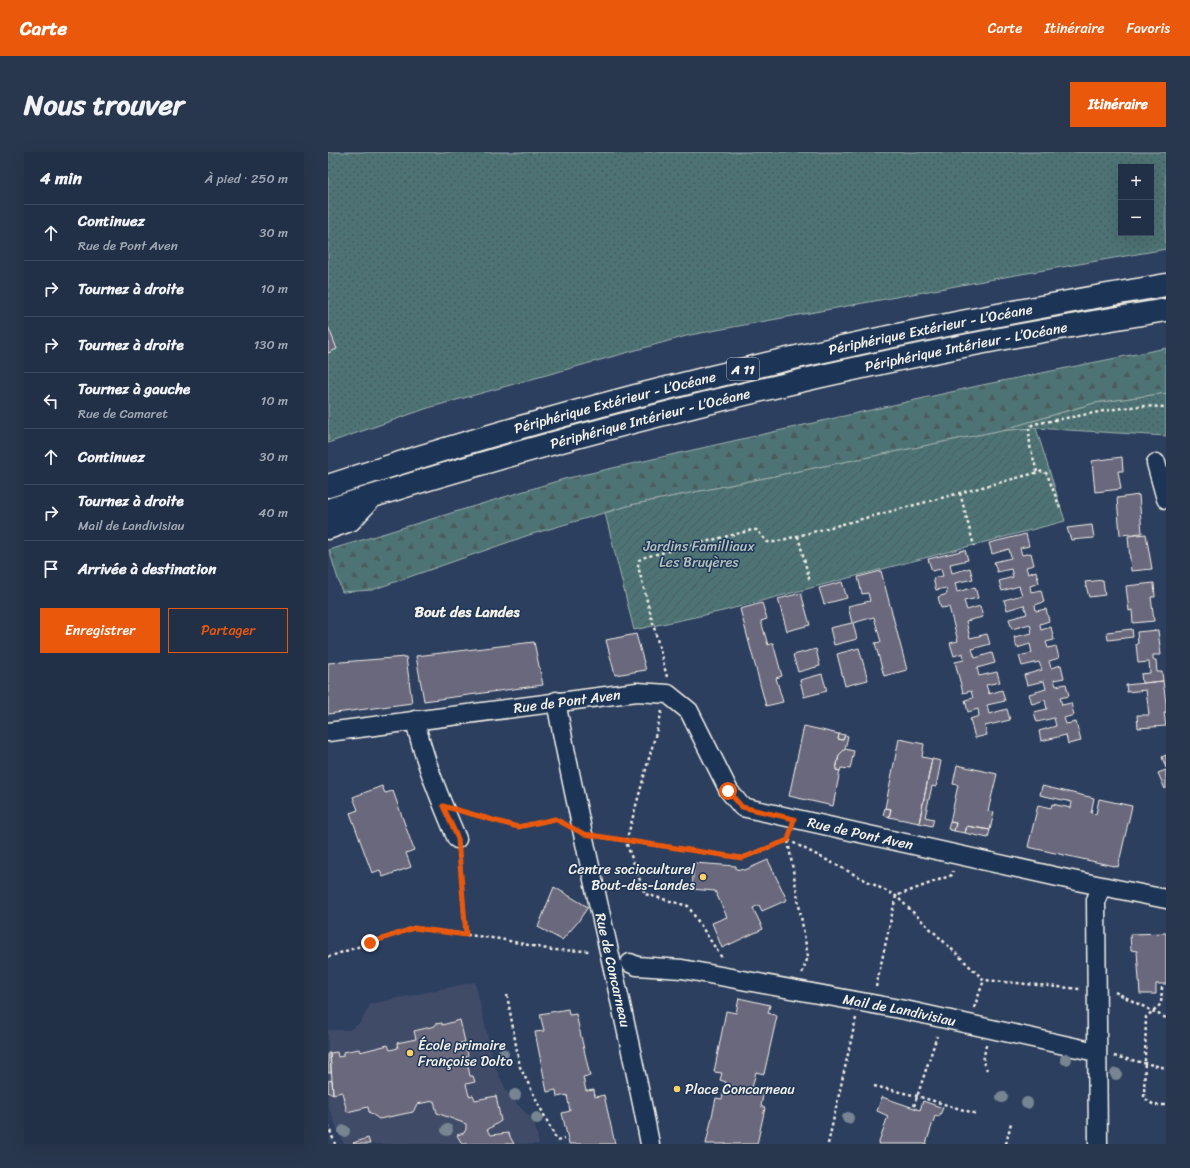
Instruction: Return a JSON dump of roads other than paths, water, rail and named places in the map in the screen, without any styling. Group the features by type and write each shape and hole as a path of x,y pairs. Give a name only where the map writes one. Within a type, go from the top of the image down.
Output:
{"highway":[{"name":"Périphérique Extérieur - L’Océane","path":"328,486 544,421 735,371 995,315 1166,285"},
{"name":"Périphérique Intérieur - L’Océane","path":"328,510 537,447 733,396 871,366 1066,327 1166,310"},
{"path":"328,528 350,520 372,496"}],"street":[{"path":"1156,463 1166,499"},
{"name":"Rue de Pont Aven","path":"328,732 556,702 656,691 668,694 689,711 728,791 742,807 958,856 1101,887 1166,899"},
{"name":"Rue de Concarneau","path":"556,702 613,971 634,1058 650,1144"},
{"path":"415,720 420,740 443,806 458,839"},
{"path":"1098,1144 1096,1052 1096,900 1101,887"},
{"name":"Mail de Landivisiau","path":"630,963 637,966 682,968 866,1003 944,1018 1096,1052"}],"place":[{"name":"Centre socioculturel Bout-des-Landes","path":"703,877"},
{"name":"École primaire Françoise Dolto","path":"410,1053"},
{"name":"Place Concarneau","path":"677,1089"}],"district":[{"name":"Bout des Landes","path":"467,612"}],"park label":[{"name":"Jardins Familliaux Les Bruyères","path":"699,554"}]}
